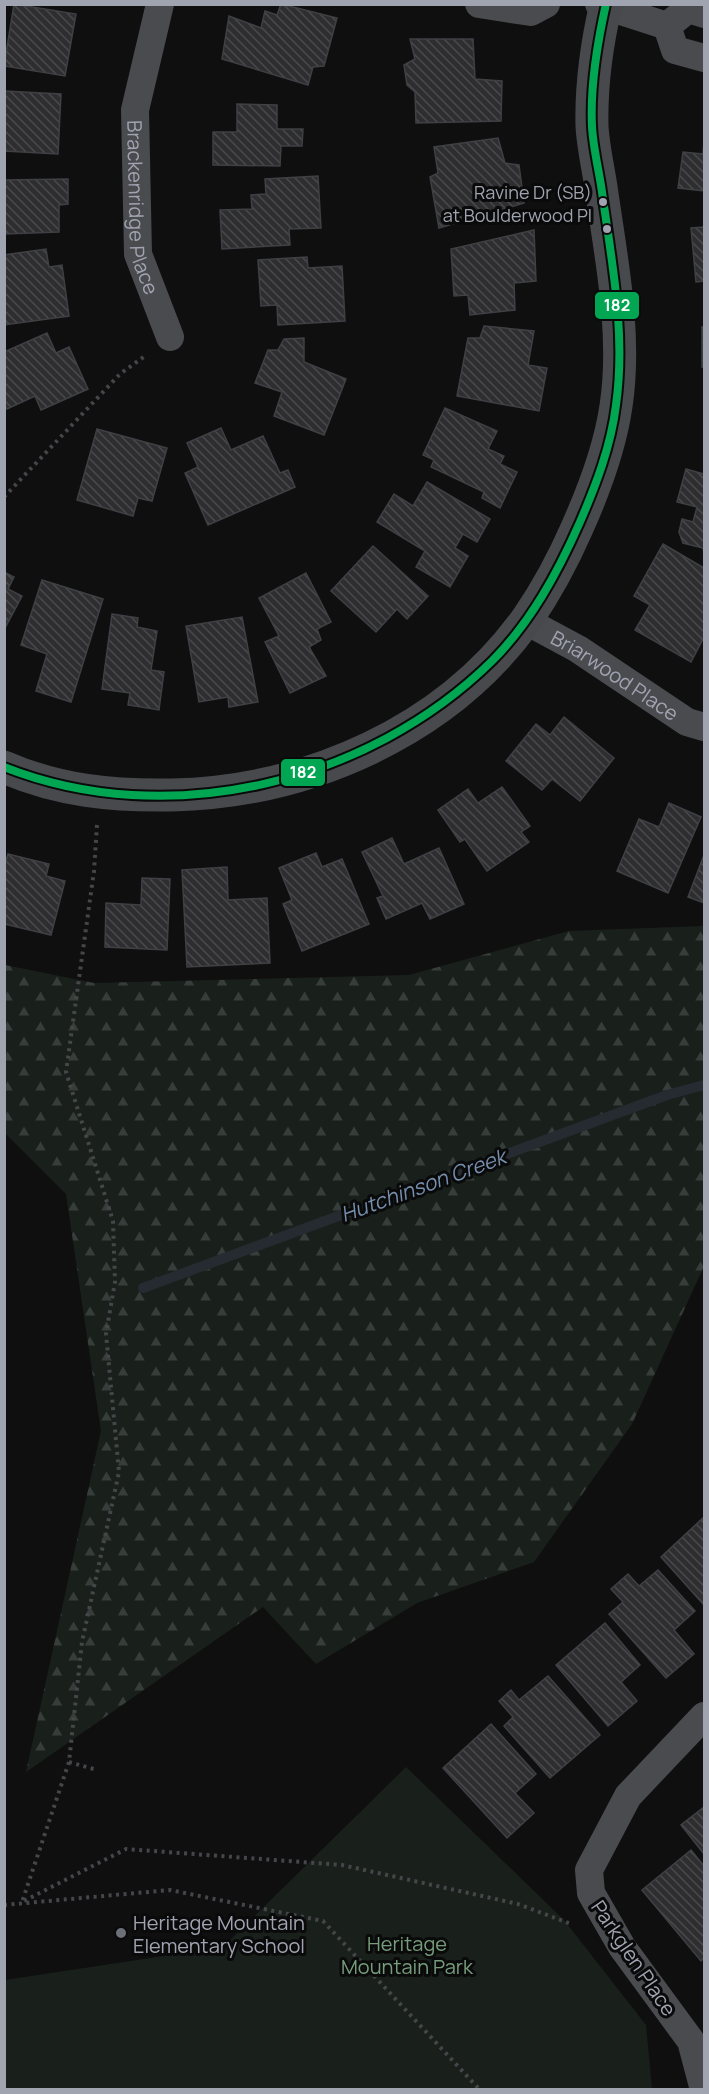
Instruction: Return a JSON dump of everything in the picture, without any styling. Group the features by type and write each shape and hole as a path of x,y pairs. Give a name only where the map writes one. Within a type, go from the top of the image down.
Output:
{"street":[{"name":"Brackenridge Place","path":"160,4 135,110 138,254 170,337"},
{"path":"479,4 531,12 546,4"},
{"path":"4,767 76,790 119,796 189,794 272,784 320,770 397,734 461,689 492,660 525,621 552,581 587,505 610,437 617,404 617,308 592,128 603,5 668,26"},
{"path":"668,26 688,9 705,14"},
{"path":"668,26 675,50 705,58"},
{"name":"Briarwood Place","path":"525,621 578,650 687,722 705,727"},
{"name":"Parkglen Place","path":"704,2090 691,2041 622,1947 591,1893 589,1870 628,1796 705,1716"}],"path":[{"path":"4,498 120,374 170,337"},
{"path":"22,1902 69,1762 82,1642 119,1472 106,1334 116,1282 113,1221 66,1072 94,871 98,822"},
{"path":"69,1762 97,1770"},
{"path":"22,1902 126,1849 342,1865 518,1904 575,1925"},
{"path":"4,1905 170,1890 323,1921 480,2090"}],"green space":[{"path":"704,926 704,1266 632,1424 534,1562 417,1603 316,1664 263,1607 26,1772 101,1431 66,1194 5,1133 5,965 94,983 409,975 569,931"},
{"name":"Heritage Mountain Park","path":"406,1767 564,1920 646,2025 652,2089 5,2089 5,1980 223,1947"}],"building":[{"path":"14,4 76,14 65,76 4,66"},
{"path":"281,4 337,18 324,66 313,67 308,85 222,59 229,16 261,28 265,11 277,15"},
{"path":"410,39 473,39 475,79 502,81 501,121 416,123 415,92 407,85 404,65 415,59"},
{"path":"4,91 61,94 58,154 4,151"},
{"path":"237,104 277,105 277,129 303,129 302,146 281,146 280,166 213,165 213,132 237,132"},
{"path":"498,138 505,163 519,165 524,203 439,228 430,177 438,173 434,147"},
{"path":"704,141 704,191 678,188 683,152 703,154"},
{"path":"318,176 321,228 289,229 290,245 222,249 220,210 252,209 251,195 266,194 265,179"},
{"path":"68,179 68,204 59,205 59,232 4,234 4,180"},
{"path":"704,227 704,281 696,282 691,228"},
{"path":"534,230 536,281 514,283 515,310 470,315 468,295 454,296 451,249"},
{"path":"46,249 49,267 62,265 69,316 4,325 4,255"},
{"path":"307,257 308,268 342,266 345,321 278,325 277,305 261,306 258,260"},
{"path":"484,326 534,331 528,365 547,368 539,411 457,396 468,338 480,338"},
{"path":"702,327 704,327 704,367 702,367"},
{"path":"47,333 56,353 69,347 88,389 41,410 35,396 7,409 4,403 4,352"},
{"path":"304,338 304,362 346,379 324,435 274,416 282,392 255,383 268,350 278,350 284,339"},
{"path":"445,408 497,431 488,449 504,456 500,464 517,472 500,508 482,498 484,492 431,467 434,460 423,455"},
{"path":"221,428 231,450 263,436 280,473 288,470 295,487 208,525 185,473 198,467 187,443"},
{"path":"97,429 167,448 152,501 138,498 133,516 77,500"},
{"path":"686,469 704,474 704,553 703,548 683,543 679,532 682,519 693,522 697,507 677,502"},
{"path":"427,482 490,519 477,542 463,534 455,548 468,556 450,587 416,567 425,551 377,522 394,494 413,506"},
{"path":"663,544 704,568 704,637 691,662 635,630 650,605 634,596"},
{"path":"373,546 428,596 407,619 397,609 376,632 331,591"},
{"path":"4,572 14,577 8,589 22,596 4,630"},
{"path":"306,573 331,622 317,629 321,640 309,647 326,676 290,693 265,642 279,636 259,598"},
{"path":"42,580 103,599 71,702 36,691 47,654 21,645"},
{"path":"112,614 138,618 137,627 157,631 151,670 164,672 159,710 128,705 130,693 102,689"},
{"path":"242,617 258,702 229,707 228,697 199,702 186,626"},
{"path":"564,717 614,758 580,801 552,779 542,790 506,761 536,724 550,735"},
{"path":"502,787 530,826 521,832 529,842 487,871 465,839 460,842 438,810 468,789 478,803"},
{"path":"669,803 701,817 668,893 617,871 639,819 659,827"},
{"path":"392,838 404,864 439,848 464,904 430,919 422,903 386,919 377,898 383,896 362,852"},
{"path":"316,853 322,867 342,859 369,924 302,951 283,904 292,900 279,868"},
{"path":"8,854 49,864 46,876 65,881 51,935 4,924 4,869"},
{"path":"704,855 704,903 688,897"},
{"path":"227,867 228,900 267,898 270,963 187,967 182,870"},
{"path":"142,878 170,879 167,950 105,947 106,903 141,905"},
{"path":"704,1517 704,1605 661,1557"},
{"path":"658,1570 695,1611 674,1630 694,1654 666,1678 609,1614 623,1602 611,1589 628,1574 639,1586"},
{"path":"605,1623 640,1665 621,1682 637,1701 608,1726 556,1665"},
{"path":"548,1676 600,1735 550,1778 504,1726 513,1717 499,1701 511,1690 519,1700"},
{"path":"491,1724 536,1774 515,1793 534,1813 507,1838 443,1768"},
{"path":"704,1807 704,1854 681,1825"},
{"path":"691,1850 704,1866 704,1958 701,1961 642,1890"}],"waterway":[{"name":"Hutchinson Creek","path":"143,1288 667,1095 704,1085"}],"transit line":[{"name":"182","path":"4,767 67,786 132,795 198,794 263,784 326,765 386,738 442,703 492,661 519,630 553,578 580,522 602,465 611,435 616,405 619,378 617,298 592,126 595,65 606,4"}],"place":[{"name":"Ravine Dr (SB) at Boulderwood Pl","path":"603,202"},
{"name":"Heritage Mountain Elementary School","path":"121,1933"}]}
